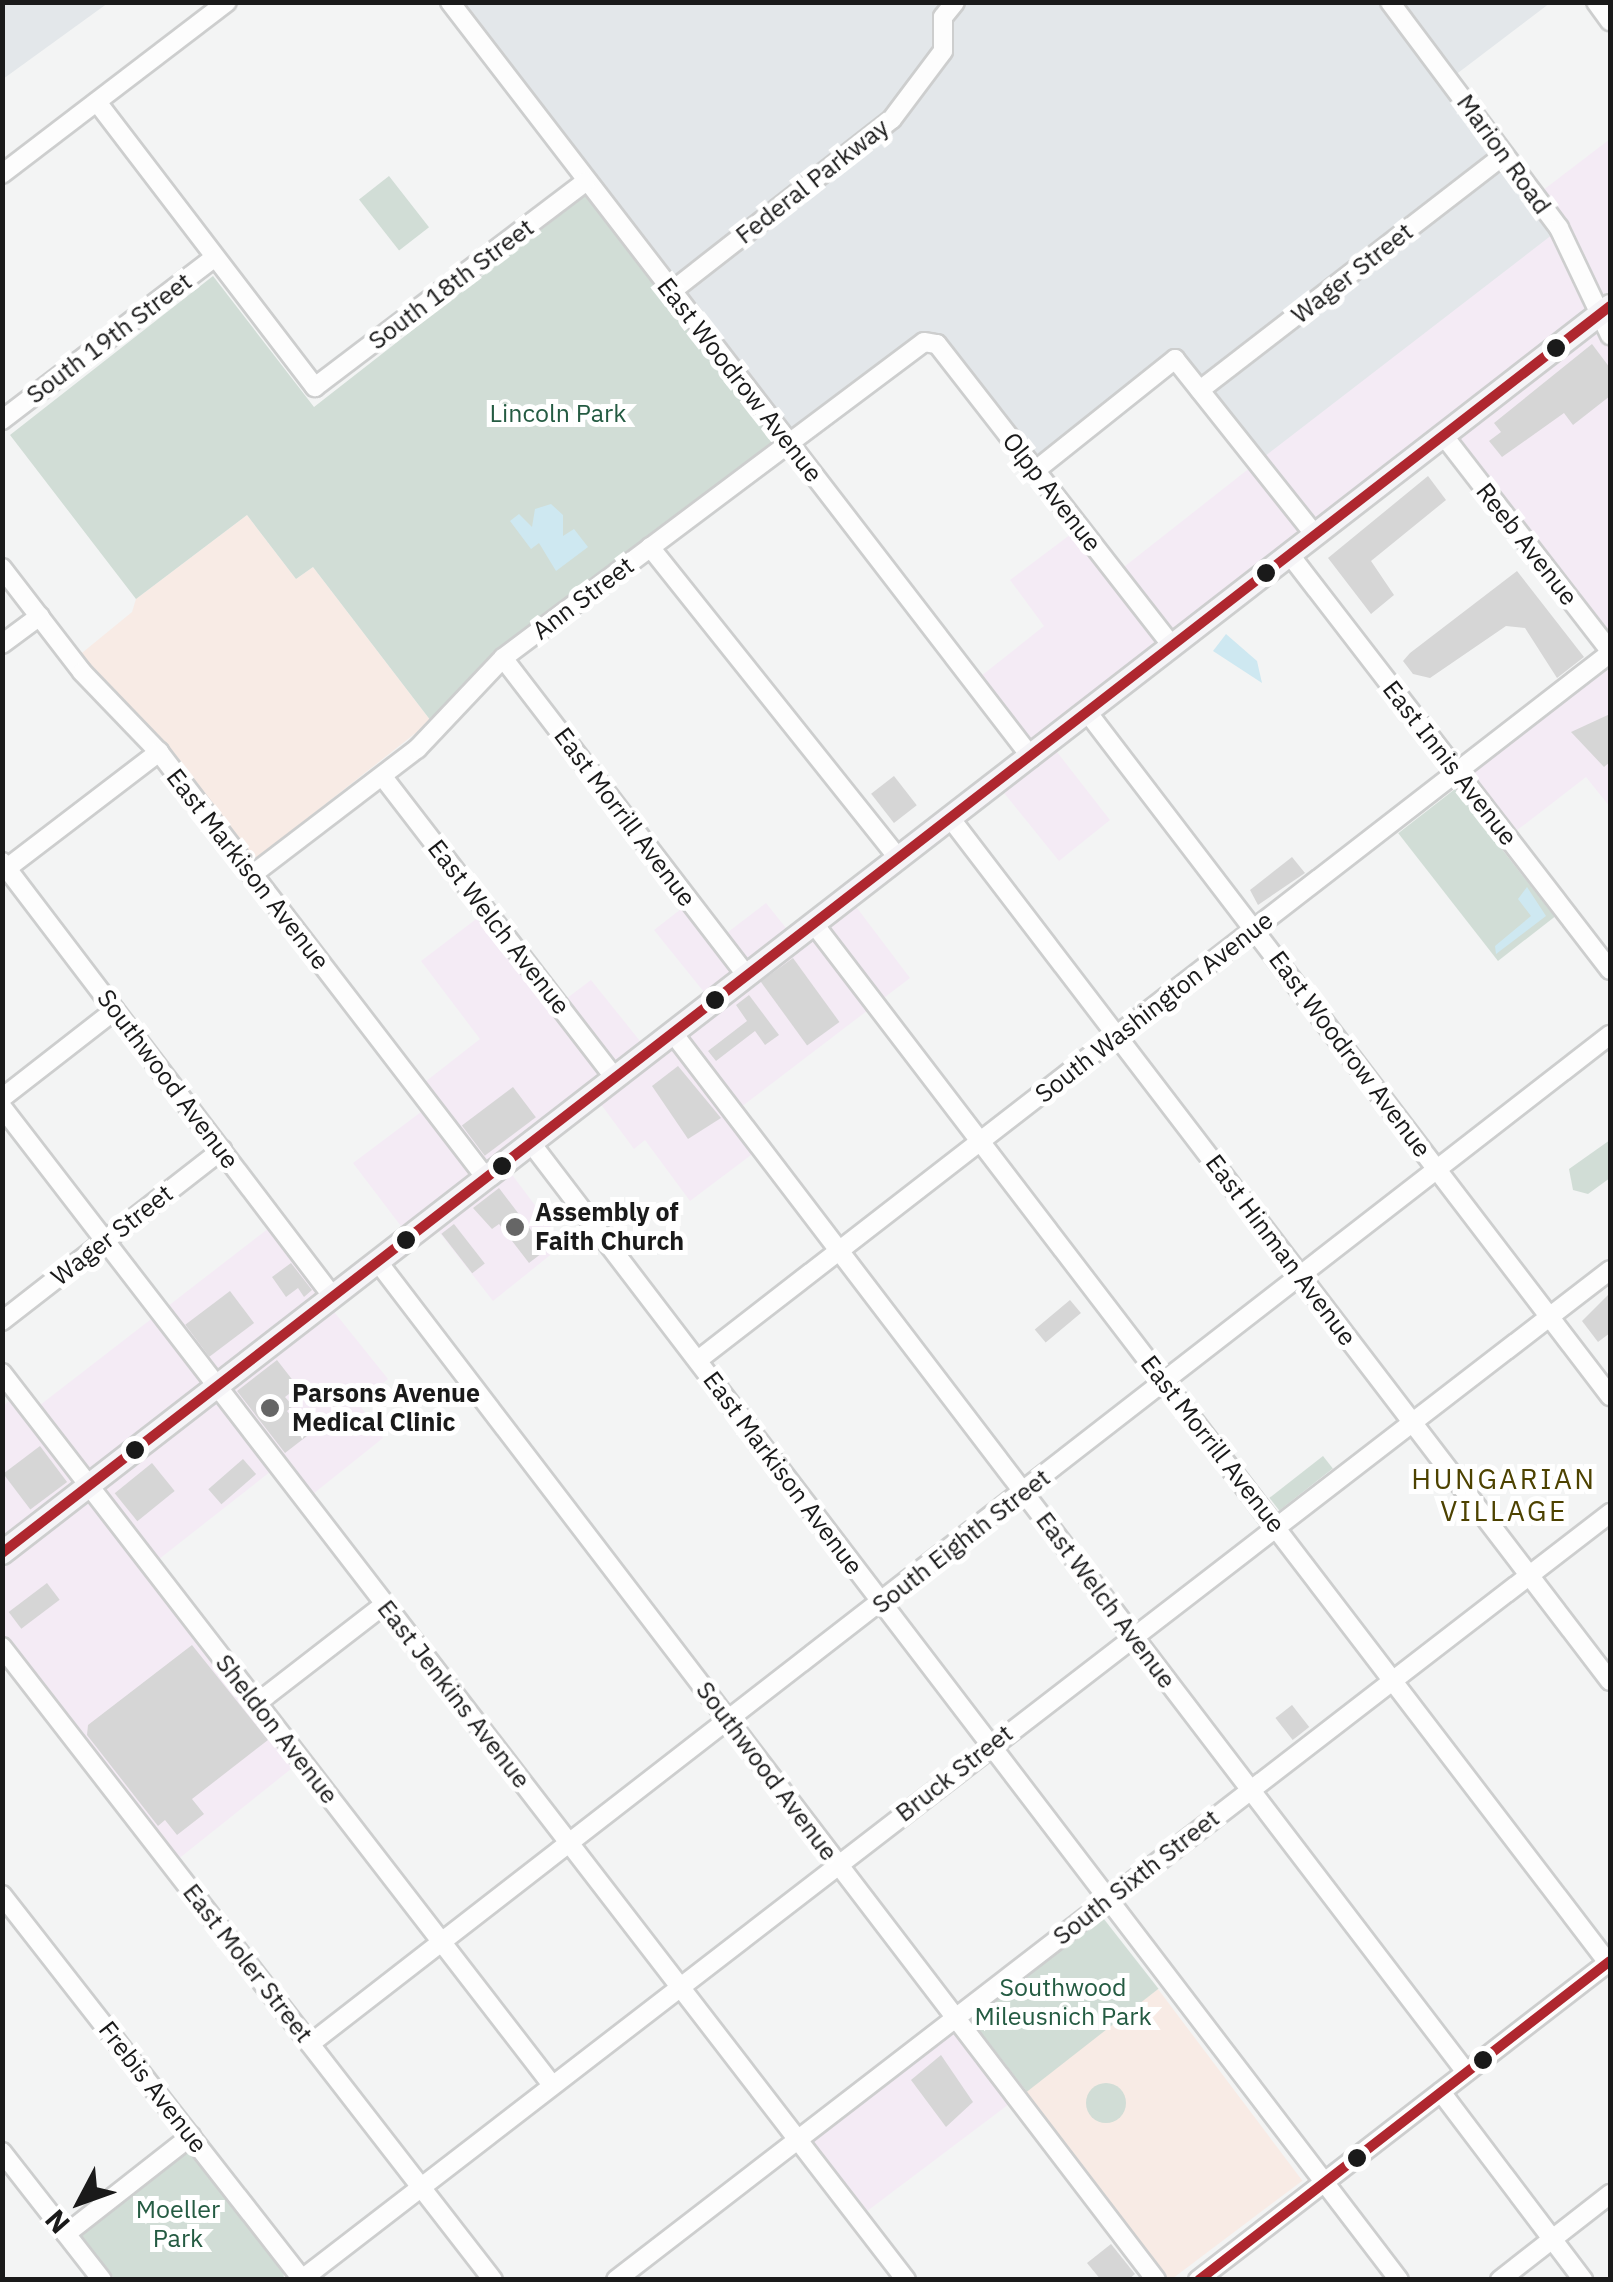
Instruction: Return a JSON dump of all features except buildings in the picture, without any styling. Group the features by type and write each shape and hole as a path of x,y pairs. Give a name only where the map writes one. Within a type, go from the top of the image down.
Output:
{"main road":[{"path":"2,1553 1444,436 1606,319"}],"street":[{"path":"2,174 227,2"},
{"name":"East Woodrow Avenue","path":"450,2 1031,757"},
{"name":"Federal Parkway","path":"672,292 892,119 943,51 943,17 955,2"},
{"name":"Marion Road","path":"1390,2 1564,236 1606,319"},
{"path":"1596,2 1610,22"},
{"path":"97,102 215,257"},
{"name":"Wager Street","path":"1200,390 1504,155"},
{"name":"South 18th Street","path":"215,257 315,387 586,180"},
{"name":"South 19th Street","path":"6,410 215,257"},
{"name":"Ann Street","path":"252,875 383,776 504,658 929,340"},
{"name":"Olpp Avenue","path":"929,340 1173,647"},
{"path":"1036,470 1175,358 1316,536"},
{"name":"Reeb Avenue","path":"1444,436 1610,652"},
{"path":"650,547 898,858"},
{"name":"East Innis Avenue","path":"1290,556 1610,970"},
{"name":"East Markison Avenue","path":"2,568 159,752 486,1178"},
{"path":"2,644 40,616"},
{"name":"South Washington Avenue","path":"695,1356 840,1251 1610,652"},
{"name":"East Morrill Avenue","path":"504,658 747,976"},
{"name":"East Woodrow Avenue","path":"1088,713 1610,1396"},
{"path":"4,867 159,752"},
{"name":"East Welch Avenue","path":"383,776 615,1078"},
{"name":"East Hinman Avenue","path":"950,819 1610,1681"},
{"name":"Southwood Avenue","path":"4,867 333,1297"},
{"name":"East Morrill Avenue","path":"814,924 1610,1963"},
{"path":"2,1098 116,1010"},
{"name":"East Welch Avenue","path":"672,1033 1466,2072"},
{"name":"South Eighth Street","path":"310,2044 1610,1035"},
{"name":"East Jenkins Avenue","path":"2,1107 906,2280"},
{"name":"East Markison Avenue","path":"532,1144 1399,2280"},
{"name":"Wager Street","path":"2,1321 222,1150"},
{"name":"Southwood Avenue","path":"378,1262 1156,2280"},
{"name":"Bruck Street","path":"302,2279 1610,1270"},
{"name":"Sheldon Avenue","path":"2,1373 552,2085"},
{"name":"South Sixth Street","path":"616,2280 1610,1513"},
{"path":"257,1703 385,1604"},
{"name":"East Moler Street","path":"2,1647 493,2280"},
{"name":"Frebis Avenue","path":"2,1895 302,2279"},
{"path":"1198,2280 1610,1963"},
{"path":"1441,2092 1584,2280"},
{"path":"66,2234 191,2136"},
{"path":"2,2152 102,2280"},
{"path":"1500,2280 1610,2194"}],"shaded area":[{"path":"3,2 108,2 108,3 3,79"},
{"path":"452,3 1550,3 1450,79 1557,231 1256,463 1177,362 1035,471 930,337 777,442"},
{"path":"1610,139 1610,807 1586,777 1498,845 1455,789 1454,775 1609,654 1441,439 1050,743 1110,820 1059,861 996,783 1029,758 971,684 1044,626 1010,580 1079,528 1115,574 1256,463 1538,194"},
{"path":"247,515 296,579 313,567 431,721 258,857 248,857 146,723 77,657 132,612 136,599"},
{"path":"848,896 910,978 732,1114 759,1149 690,1201 645,1140 634,1149 594,1095 504,1164 564,1244 493,1301 432,1223 410,1238 353,1163 429,1106 416,1089 480,1039 421,961 488,910 558,1005 591,980 648,1051 712,1002 654,930 690,902 719,939 766,903 794,938"},
{"path":"278,1221 327,1303 388,1379 359,1404 383,1438 303,1502 275,1468 149,1567 301,1761 172,1864 3,1660 3,1406 17,1395 31,1412"},
{"path":"1158,1989 1302,2181 1167,2280 1024,2090"},
{"path":"968,2016 1025,2092 854,2221 797,2145"}],"green space":[{"path":"389,176 429,227 399,251 359,199"},
{"name":"Lincoln Park","path":"587,194 777,442 475,673 431,721 313,567 296,579 247,515 136,599 10,435 213,276 314,407"},
{"path":"1455,789 1555,917 1498,961 1398,833"},
{"path":"1610,1140 1610,1178 1588,1194 1573,1190 1569,1169"},
{"path":"1323,1456 1333,1469 1279,1510 1269,1498"},
{"name":"Southwood Mileusnich Park","path":"1100,1914 1158,1989 1027,2092 968,2017"},
{"path":"1106,2083 1120,2089 1126,2103 1120,2117 1106,2123 1092,2117 1086,2103 1092,2089"},
{"name":"Moeller Park","path":"187,2150 283,2267 284,2279 115,2279 78,2233"}],"water":[{"path":"551,504 563,515 563,536 574,529 588,547 556,571 539,543 531,549 510,521 519,514 532,527 535,509"},
{"path":"1226,634 1257,661 1262,683 1213,651"},
{"path":"1527,887 1546,916 1496,954 1495,946 1531,916 1518,899"}],"transit line":[{"path":"2,1553 1610,306"},
{"path":"1199,2280 1610,1961"}],"place":[{"name":"Assembly of Faith Church","path":"515,1227"},
{"name":"Parsons Avenue Medical Clinic","path":"270,1408"}],"district":[{"name":"HUNGARIAN VILLAGE","path":"1504,1495"}]}
